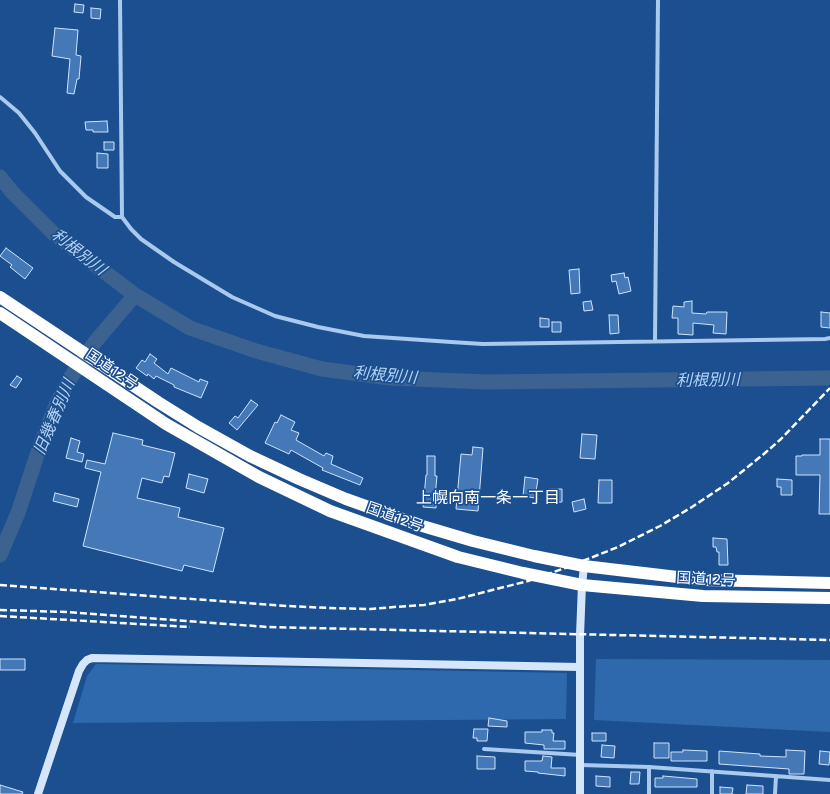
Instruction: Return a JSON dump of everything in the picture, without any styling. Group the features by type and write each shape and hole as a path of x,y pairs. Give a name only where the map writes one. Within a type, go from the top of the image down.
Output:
{"highway":[{"name":"国道12号","path":"0,297 198,427 250,456 326,490 419,525 473,541 534,556 584,566 703,580 830,582"},
{"name":"国道12号","path":"0,313 166,424 259,477 330,511 458,557 523,573 582,585 703,596 830,598"}],"street":[{"path":"120,0 122,217 141,239 174,262 232,297 275,316 318,327 364,336 483,344 830,338"},
{"path":"655,341 658,0"},
{"path":"0,97 19,113 35,133 60,171 86,197 115,217 122,217"},
{"path":"580,794 580,667 582,585 584,566"},
{"path":"38,794 79,671 87,660 92,658 580,667"},
{"path":"484,749 581,755"},
{"path":"580,765 649,767 830,780"},
{"path":"649,767 649,794"},
{"path":"712,771 712,794"},
{"path":"775,794 776,776"}],"shaded area":[{"path":"596,659 830,660 830,732 594,720"},
{"path":"96,664 567,673 566,719 73,723 87,676"}],"building":[{"path":"75,4 84,5 83,13 74,12"},
{"path":"91,8 101,9 100,19 91,18"},
{"path":"55,28 78,30 76,55 81,56 79,79 77,79 74,94 67,93 70,59 52,56"},
{"path":"107,121 108,132 93,132 93,130 86,130 85,122"},
{"path":"104,142 114,142 114,150 104,150"},
{"path":"97,153 108,154 108,168 97,168"},
{"path":"6,248 33,268 25,279 10,267 12,265 0,256"},
{"path":"579,269 580,293 571,294 569,270"},
{"path":"624,273 625,278 628,277 631,291 619,294 616,281 612,282 611,275"},
{"path":"591,301 593,310 584,311 583,302"},
{"path":"692,301 692,313 706,314 707,312 727,312 726,334 713,333 714,325 693,323 693,335 678,334 678,318 672,318 673,306 684,307 684,302"},
{"path":"821,312 830,313 830,328 821,327"},
{"path":"609,315 618,315 619,333 610,334"},
{"path":"540,318 549,319 549,327 540,327"},
{"path":"552,322 561,322 561,332 552,332"},
{"path":"150,354 157,359 154,363 168,374 171,368 199,382 200,379 208,382 201,398 174,387 174,385 156,376 154,379 148,374 147,376 136,368 142,360 145,362"},
{"path":"17,376 22,379 16,388 10,385"},
{"path":"251,400 258,405 237,430 229,423 235,416 238,418"},
{"path":"281,415 295,422 291,430 299,433 296,440 324,456 326,453 333,456 331,464 363,478 360,485 322,470 323,468 291,450 289,454 265,443 275,422 277,423"},
{"path":"113,433 143,440 142,445 175,453 169,477 164,476 162,483 142,478 137,498 180,508 178,517 224,528 213,572 184,565 182,571 83,546 101,472 85,468 87,460 105,464"},
{"path":"582,434 597,435 595,459 580,458"},
{"path":"71,438 80,441 77,452 84,454 82,462 66,458"},
{"path":"820,439 830,439 830,514 819,514 820,475 796,475 796,456 820,455"},
{"path":"473,447 483,448 478,511 456,509 461,454 472,455"},
{"path":"427,456 435,456 435,476 437,476 435,497 437,497 436,508 423,507 427,475"},
{"path":"189,474 208,479 204,493 186,488"},
{"path":"525,477 538,479 535,498 523,496"},
{"path":"777,479 792,480 792,495 781,495 781,487 777,487"},
{"path":"599,480 612,480 612,503 598,503"},
{"path":"550,489 562,489 562,502 553,502 553,498 550,498"},
{"path":"55,493 79,499 77,507 53,501"},
{"path":"584,499 586,509 574,512 572,502"},
{"path":"713,538 727,539 728,565 719,565 719,552 717,552 716,547 713,547"},
{"path":"0,659 25,659 25,670 0,670"},
{"path":"489,718 507,721 507,727 488,726"},
{"path":"474,729 488,729 487,741 477,741 477,738 473,738"},
{"path":"542,730 552,730 552,733 554,733 553,741 565,741 565,749 544,749 544,745 525,743 525,732 542,732"},
{"path":"592,733 606,733 606,741 592,741"},
{"path":"654,743 669,743 669,758 654,758"},
{"path":"602,745 615,746 614,758 601,757"},
{"path":"683,750 707,751 707,761 671,761 671,752 683,752"},
{"path":"786,750 805,751 804,774 789,774 789,769 719,764 719,751 760,754 760,756 786,757"},
{"path":"820,751 830,752 829,765 819,764"},
{"path":"477,756 495,757 495,769 477,769"},
{"path":"543,756 552,757 551,768 565,768 565,776 525,771 525,761 542,761"},
{"path":"631,772 640,772 639,784 630,784"},
{"path":"596,776 610,777 610,787 596,786"},
{"path":"663,776 697,779 697,787 655,787 655,778 663,778"},
{"path":"0,785 23,792 22,794 0,794"},
{"path":"747,785 763,786 763,794 746,794"},
{"path":"720,787 733,788 732,794 720,794"}],"waterway":[{"name":"利根別川","path":"0,177 12,192 53,233 135,295 190,328 256,351 322,369 390,378 486,382 830,378"},
{"name":"旧幾春別川","path":"0,555 18,513 40,446 57,403 71,377 95,342 135,295"}],"railway":[{"path":"0,585 329,608 371,609 424,605 457,599 528,581 565,568 618,547 660,526 728,483 765,453 781,439 830,388"},
{"path":"0,610 67,612 268,627 830,640"},
{"path":"0,616 190,627"}],"district":[{"name":"上幌向南一条一丁目","path":"488,498"}]}
